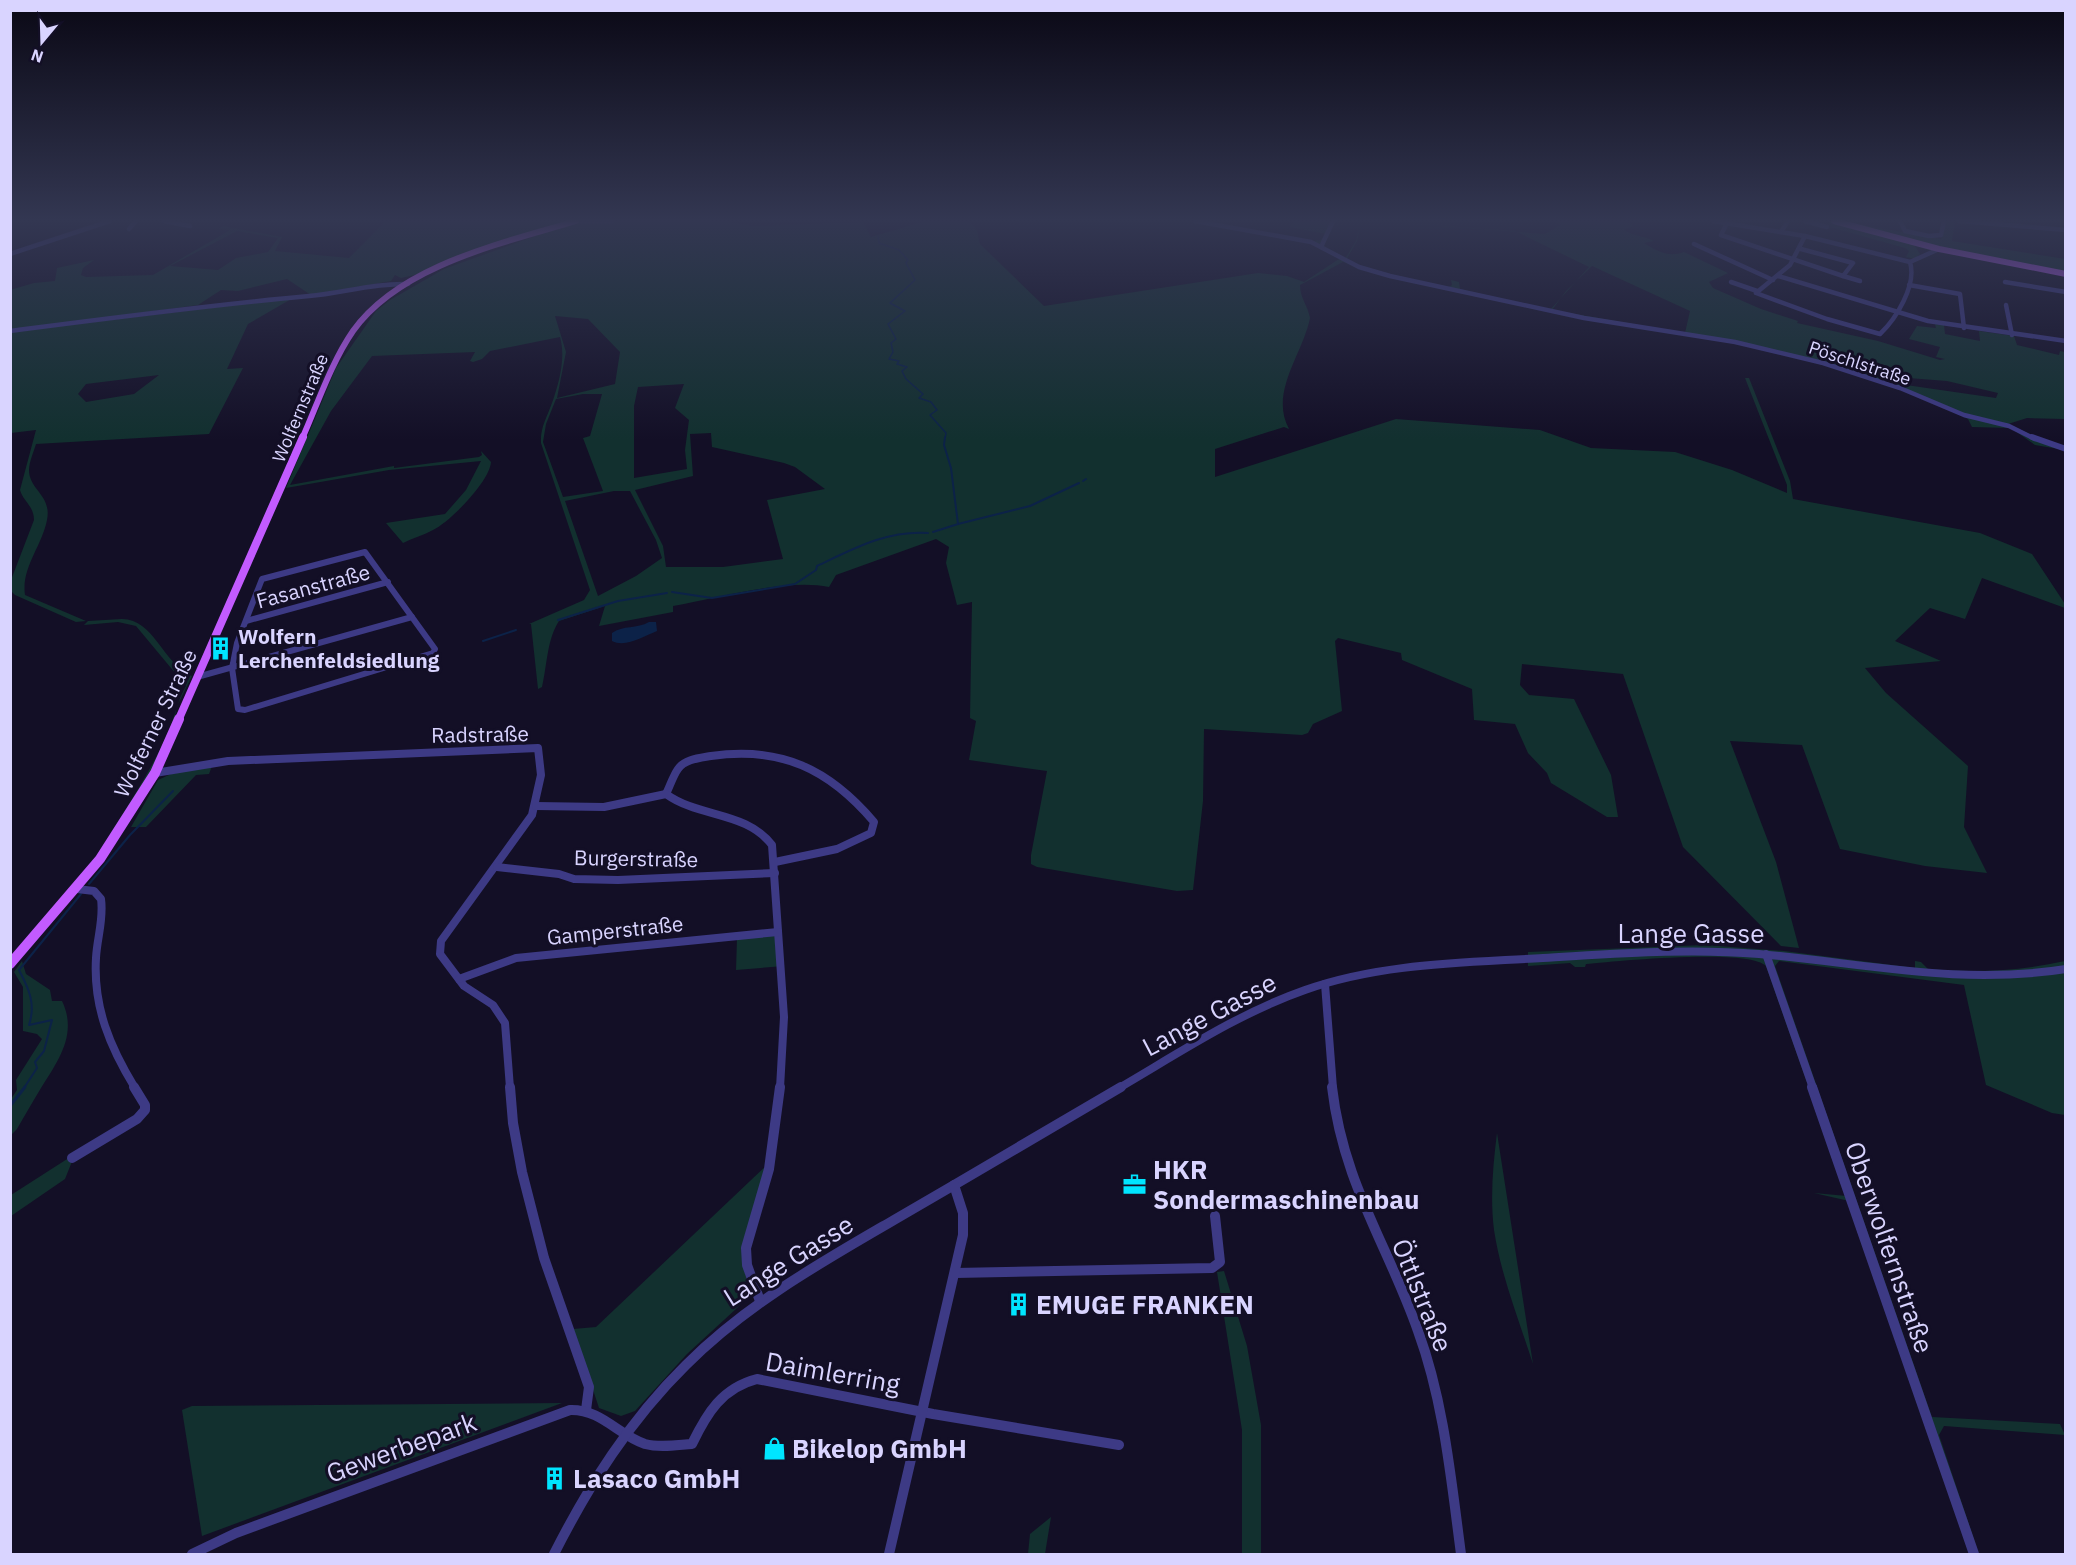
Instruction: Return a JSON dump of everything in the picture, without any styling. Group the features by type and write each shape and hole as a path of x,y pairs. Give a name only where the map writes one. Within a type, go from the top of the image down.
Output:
{"main road":[{"name":"Wolfernstraße","path":"249,564 349,337 371,311 394,294"},
{"name":"Wolferner Straße","path":"10,964 77,889 120,831 155,773 249,564"}],"street":[{"path":"10,332 215,304 328,294"},
{"name":"Pöschlstraße","path":"1473,294 1584,318 1735,342 1823,363 1900,388 1964,416 2010,426 2038,440 2066,448"},
{"path":"1758,294 1880,334 1897,312 1905,294"},
{"path":"1838,294 1897,312 1964,328 2066,341"},
{"path":"1960,294 1964,328"},
{"path":"2006,304 2012,335"},
{"path":"365,552 388,582 435,649 433,653 245,710 238,709 232,668 237,643 262,579 365,552"},
{"name":"Fasanstraße","path":"246,621 388,582"},
{"path":"197,677 412,617"},
{"name":"Radstraße","path":"155,773 228,761 538,748 537,759 540,775 536,807 527,825 497,867 466,903 441,941 442,957 468,990 497,1009 508,1032 511,1104 522,1172 544,1258 589,1387 586,1410"},
{"path":"666,794 678,768 687,761 770,754 791,760 822,777 874,822 871,833 837,849 775,862"},
{"path":"536,807 604,807 666,794 680,804 732,819 769,840 775,862 784,1017 779,1110 769,1169 746,1248 747,1265 760,1301"},
{"name":"Burgerstraße","path":"497,867 559,874 574,879 607,880 775,873"},
{"path":"72,1158 137,1119 145,1110 145,1105 111,1049 99,1012 95,973 101,899 94,891 77,889"},
{"name":"Gamperstraße","path":"459,979 516,958 778,932"},
{"name":"Lange Gasse","path":"554,1554 592,1482 626,1432 686,1363 760,1301 954,1185 1241,1018 1272,1003 1325,984 1418,966 1661,952 1766,954 1959,977 2024,976 2066,969"},
{"name":"Oberwolfernstraße","path":"1766,954 1974,1554"},
{"name":"Öttlstraße","path":"1325,984 1332,1083 1342,1146 1355,1185 1406,1301 1426,1356 1445,1440 1461,1554"},
{"name":"Daimlerring","path":"889,1554 924,1413 964,1224 954,1185"},
{"path":"955,1273 1212,1268 1218,1264 1220,1257 1215,1216"},
{"name":"Daimlerring","path":"626,1432 648,1445 692,1444 706,1414 723,1394 738,1384 758,1379 924,1413 1119,1445"},
{"name":"Gewerbepark","path":"199,1553 246,1529 544,1418 570,1410 586,1410"},
{"path":"586,1410 626,1432"}],"green space":[{"path":"10,294 215,294 198,305 11,331"},
{"path":"400,294 1032,294 1044,306 1122,294 1301,294 1310,318 1285,387 1284,415 1289,429 1284,427 1215,449 1215,477 1396,419 1540,430 1591,448 1675,452 1732,470 1787,493 1787,485 1745,378 1749,378 1790,481 1793,499 1980,533 2032,554 2065,604 2065,608 1982,578 1965,619 1930,608 1895,641 1941,661 1865,668 1886,693 1968,766 1964,827 1987,873 1925,866 1840,849 1802,745 1730,741 1776,862 1799,948 1781,946 1683,847 1623,674 1522,664 1520,685 1529,695 1574,699 1611,775 1618,817 1607,817 1551,783 1547,773 1528,753 1515,724 1474,720 1472,689 1402,660 1401,653 1338,638 1335,641 1342,711 1313,724 1308,733 1302,735 1204,729 1203,801 1193,890 1177,891 1037,867 1031,864 1031,855 1047,771 969,760 976,721 970,718 972,602 957,605 946,563 949,547 936,539 836,575 829,587 793,585 752,590 673,606 673,612 599,626 605,606 559,621 550,644 542,687 538,689 531,624 529,624 584,600 590,590 541,443 543,427 555,395 561,370 560,337 490,351 482,359 473,362 470,361 475,352 372,356 331,411 290,485 394,466 394,468 479,457 482,455 481,451 491,462 477,490 449,519 433,530 403,543 386,523 445,514 466,490 481,461 389,470 286,488 336,368 376,311","holes":["555,316 588,319 620,352 615,384 557,398 566,352","684,384 675,408 689,420 685,450 687,469 634,478 634,406 638,387","583,394 602,394 590,436 583,438 603,491 563,497 543,442 546,424 556,399","711,433 712,447 795,467 825,489 767,500 783,559 723,567 666,567 663,546 635,490 693,476 690,434","614,491 630,491 656,540 662,558 636,576 598,596 565,501"]},
{"path":"1473,294 1550,310 1561,298 1552,310 1685,333 1690,311 1653,294 1727,294 1761,309 1798,321 1797,323 1878,341 1940,360 1945,359 1936,357 1940,347 1909,339 1917,326 1936,328 1935,324 1944,325 1945,334 1980,341 1979,331 2014,336 2017,345 2059,355 2060,351 2065,352 2065,419 2027,418 2008,424 2065,450 2035,445 2011,428 1972,427 1968,419 1916,395 1838,369 1743,344 1598,322","holes":["1896,377 1947,381 1998,393 1996,398 1906,385"]},
{"path":"293,298 248,324 227,369 243,368 209,434 36,444 30,464 30,477 44,498 48,511 44,530 26,576 25,595 86,621 76,622 15,595 11,591 11,580 34,520 34,515 20,490 36,430 11,433 10,332","holes":["159,375 134,394 86,402 78,394 86,384"]},
{"path":"122,619 142,626 173,662 192,676 178,704 186,686 136,626 118,622 84,625 88,621"},
{"path":"177,708 174,721 147,780 108,837 155,760"},
{"path":"212,766 209,774 196,775 146,827 131,827 158,780 171,774"},
{"path":"781,934 784,966 736,970 737,939"},
{"path":"1705,945 1784,951 1915,968 1915,961 1921,962 1928,969 1945,970 2014,969 2065,961 2065,1115 2052,1113 1986,1085 1964,985 1779,961 1775,966 1932,1417 2060,1424 2065,1435 1944,1426 1939,1435 1979,1554 1849,1201 1814,1193 1847,1196 1766,966 1755,961 1735,958 1681,957 1586,964 1585,967 1575,967 1570,963 1528,966 1528,952"},
{"path":"22,961 26,974 50,990 52,1001 62,1001 68,1025 64,1047 59,1057 17,1129 11,1135 11,1099 17,1090 16,1080 42,1039 37,1034 23,1031 23,987 14,972"},
{"path":"1497,1133 1533,1364 1506,1281 1494,1230 1492,1181"},
{"path":"75,1154 65,1179 11,1216 11,1195"},
{"path":"767,1165 743,1265 751,1294 749,1297 687,1354 635,1411 621,1416 599,1408 573,1329 596,1327"},
{"path":"1224,1271 1247,1346 1261,1425 1261,1554 1242,1554 1242,1430 1217,1272"},
{"path":"562,1403 202,1536 182,1410 192,1406"},
{"path":"1051,1517 1045,1554 1028,1554 1030,1534"}],"water":[{"path":"656,622 657,631 629,642 612,641 612,633"}],"waterway":[{"path":"900,294 890,303 905,311 888,324 896,339 891,343 893,352 889,359 899,361 897,364 907,367 902,371 906,379 923,394 919,398 931,402 937,410 930,415 946,433 945,439"},
{"path":"945,437 944,445 951,468 958,524"},
{"path":"958,524 1030,506 1079,483"},
{"path":"933,532 958,524"},
{"path":"672,592 712,598 795,584 816,570 817,566 871,542 898,534 928,533"},
{"path":"558,620 618,601 667,593"},
{"path":"483,641 516,630"},
{"path":"89,884 130,835 173,791"},
{"path":"24,1088 37,1068 35,1062 44,1051 52,1020 29,1025 32,1003 19,970 81,894"},
{"path":"10,1106 25,1087"}],"place":[{"name":"Wolfern Lerchenfeldsiedlung","path":"220,648"},
{"name":"HKR Sondermaschinenbau","path":"1135,1184"},
{"name":"EMUGE FRANKEN","path":"1018,1304"},
{"name":"Bikelop GmbH","path":"774,1448"},
{"name":"Lasaco GmbH","path":"555,1478"}]}
